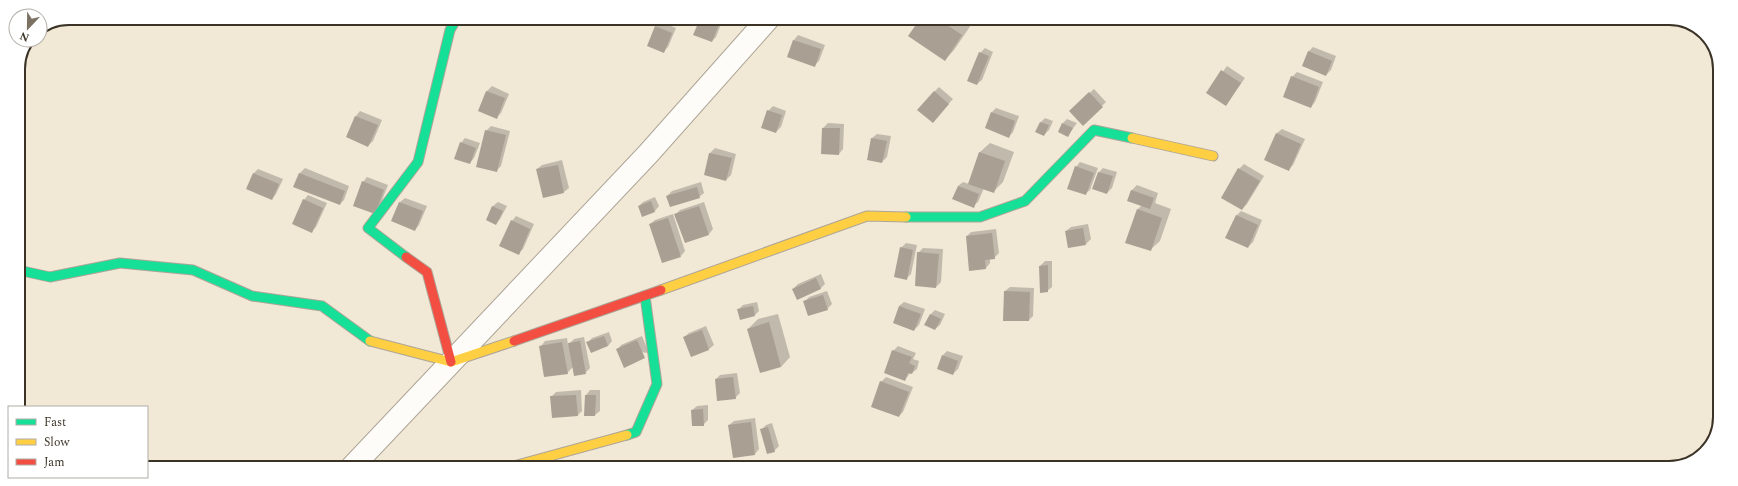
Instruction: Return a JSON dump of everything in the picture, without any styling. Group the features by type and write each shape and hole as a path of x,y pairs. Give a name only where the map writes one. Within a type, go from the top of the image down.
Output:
{"street":[{"path":"451,362 427,272 368,228 418,162 450,30 453,25"},
{"path":"358,461 648,154 763,25"},
{"path":"25,272 50,277 120,263 193,270 252,296 322,306 371,342 451,362 645,296 867,216 937,218 980,216 1025,201 1094,130 1213,156"},
{"path":"532,461 636,432 657,384 645,296"}],"building":[{"path":"697,25 719,25 712,42 693,35"},
{"path":"916,25 947,25 962,35 945,61 908,36"},
{"path":"655,26 672,33 664,53 647,46"},
{"path":"793,40 821,49 815,67 787,57"},
{"path":"1308,51 1332,61 1326,76 1302,66"},
{"path":"979,52 989,56 977,85 967,81"},
{"path":"1221,70 1241,83 1226,106 1206,93"},
{"path":"1291,76 1319,87 1311,108 1283,97"},
{"path":"486,91 505,98 497,119 478,111"},
{"path":"934,91 949,104 933,123 917,110"},
{"path":"1089,92 1103,107 1083,126 1069,111"},
{"path":"767,110 782,115 776,133 761,128"},
{"path":"991,112 1015,121 1009,138 985,128"},
{"path":"355,116 378,125 368,147 346,137"},
{"path":"1040,122 1049,125 1044,136 1035,132"},
{"path":"1062,123 1073,128 1068,137 1058,132"},
{"path":"822,128 840,128 839,155 821,154"},
{"path":"485,130 506,135 497,172 476,167"},
{"path":"1276,133 1301,144 1289,171 1264,160"},
{"path":"871,138 887,141 882,163 867,160"},
{"path":"460,142 476,148 470,164 454,159"},
{"path":"979,152 1005,161 994,193 968,184"},
{"path":"709,153 732,158 726,181 704,175"},
{"path":"558,165 564,193 543,198 536,169"},
{"path":"1075,166 1094,173 1086,195 1067,189"},
{"path":"1238,168 1260,181 1242,210 1221,198"},
{"path":"1098,172 1113,176 1107,194 1092,189"},
{"path":"253,173 279,184 272,200 246,189"},
{"path":"299,173 345,191 340,205 293,187"},
{"path":"362,181 384,190 375,214 353,206"},
{"path":"958,186 979,194 974,208 952,199"},
{"path":"697,187 700,198 670,207 666,196"},
{"path":"1131,190 1154,198 1150,209 1127,201"},
{"path":"303,199 323,208 312,233 292,224"},
{"path":"651,201 655,212 642,217 638,206"},
{"path":"399,202 423,211 415,231 391,221"},
{"path":"492,206 503,211 496,225 486,220"},
{"path":"699,206 709,235 685,243 674,214"},
{"path":"1137,209 1162,218 1151,251 1125,243"},
{"path":"1236,215 1258,225 1248,248 1225,238"},
{"path":"668,218 681,257 662,263 649,224"},
{"path":"511,220 530,229 519,255 499,246"},
{"path":"1083,228 1086,245 1068,248 1065,231"},
{"path":"992,233 995,259 985,260 986,269 969,271 966,236"},
{"path":"900,247 913,250 907,280 894,277"},
{"path":"917,252 939,254 936,288 915,286"},
{"path":"1048,265 1048,292 1040,293 1039,266"},
{"path":"816,278 821,289 797,300 792,289"},
{"path":"1004,291 1030,292 1029,321 1003,321"},
{"path":"823,295 828,310 808,316 803,301"},
{"path":"753,306 755,316 740,320 737,309"},
{"path":"899,306 921,314 914,331 893,323"},
{"path":"930,314 941,319 935,330 924,325"},
{"path":"769,322 781,367 760,373 747,329"},
{"path":"702,330 709,350 691,357 683,337"},
{"path":"604,336 608,346 591,353 586,342"},
{"path":"637,340 645,358 624,368 616,349"},
{"path":"580,341 586,374 574,376 568,343"},
{"path":"562,342 568,374 544,377 539,346"},
{"path":"892,350 912,357 909,363 915,366 912,374 908,373 905,381 884,373"},
{"path":"942,355 958,361 953,375 937,369"},
{"path":"733,377 736,399 717,401 715,379"},
{"path":"880,381 909,392 899,417 871,407"},
{"path":"576,395 578,416 552,418 550,396"},
{"path":"585,395 596,395 595,416 584,416"},
{"path":"703,409 704,426 692,426 691,410"},
{"path":"751,422 755,455 733,458 728,425"},
{"path":"768,427 775,452 767,454 760,429"}],"traffic: fast":[{"path":"406,257 368,228 418,162 450,30 453,25"},
{"path":"906,217 980,217 1025,201 1094,130 1132,138"},
{"path":"25,272 50,277 120,263 193,270 252,296 322,306 370,341"},
{"path":"627,435 636,432 657,384 645,296"}],"traffic: slow":[{"path":"1132,138 1213,156"},
{"path":"661,290 867,216 906,217"},
{"path":"370,341 451,362 514,341"},
{"path":"532,461 627,435"}],"traffic: jam":[{"path":"406,257 427,272 451,362"},
{"path":"514,341 661,290"}]}
